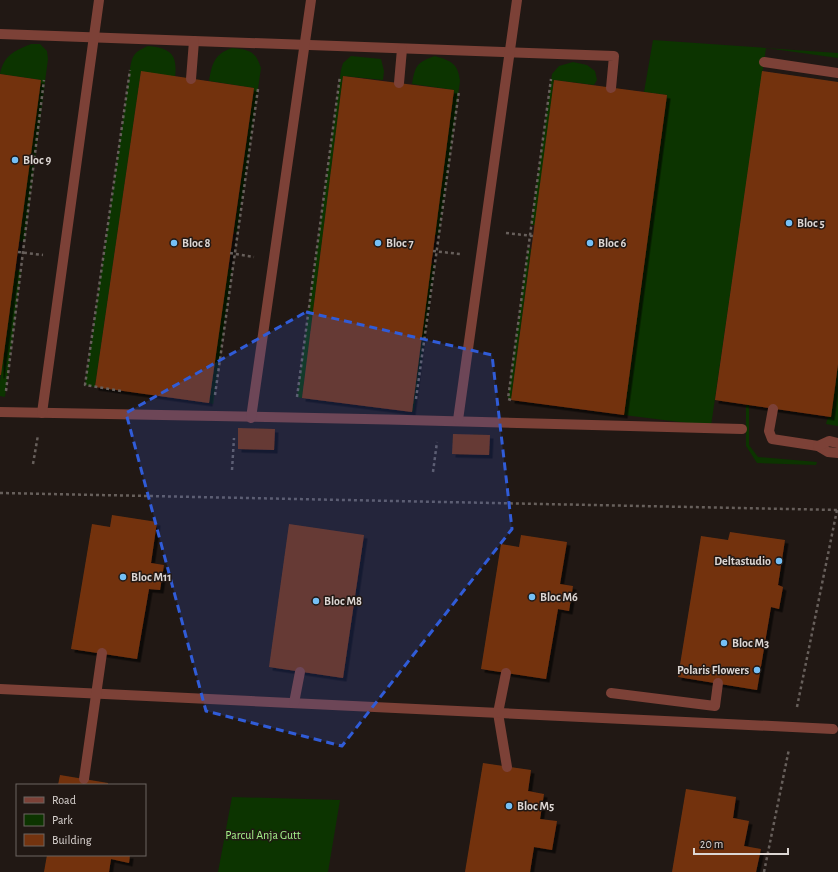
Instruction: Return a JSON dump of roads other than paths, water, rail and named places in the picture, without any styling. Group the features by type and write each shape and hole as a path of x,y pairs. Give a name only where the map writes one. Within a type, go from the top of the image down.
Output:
{"street":[{"path":"42,413 99,0"},
{"path":"252,418 311,0"},
{"path":"458,420 516,0"},
{"path":"0,34 510,51 614,56 611,88"},
{"path":"191,79 194,41"},
{"path":"399,83 402,48"},
{"path":"764,62 838,73"},
{"path":"773,409 769,431 772,439 818,446 828,452 838,453"},
{"path":"0,412 236,418 458,420 742,429"},
{"path":"818,446 829,441 838,443"},
{"path":"84,779 102,653"},
{"path":"294,703 300,672"},
{"path":"506,673 498,713 507,767"},
{"path":"610,693 714,706 718,683"},
{"path":"0,689 833,729"}],"place":[{"name":"Bloc 9","path":"15,160"},
{"name":"Bloc 5","path":"789,223"},
{"name":"Bloc 8","path":"174,243"},
{"name":"Bloc 7","path":"378,243"},
{"name":"Bloc 6","path":"590,243"},
{"name":"Deltastudio","path":"779,561"},
{"name":"Bloc M11","path":"123,577"},
{"name":"Bloc M6","path":"532,597"},
{"name":"Bloc M8","path":"316,601"},
{"name":"Bloc M3","path":"724,643"},
{"name":"Polaris Flowers","path":"757,670"},
{"name":"Bloc M5","path":"509,806"}],"park label":[{"name":"Parcul Anja Gutt","path":"263,835"}]}
